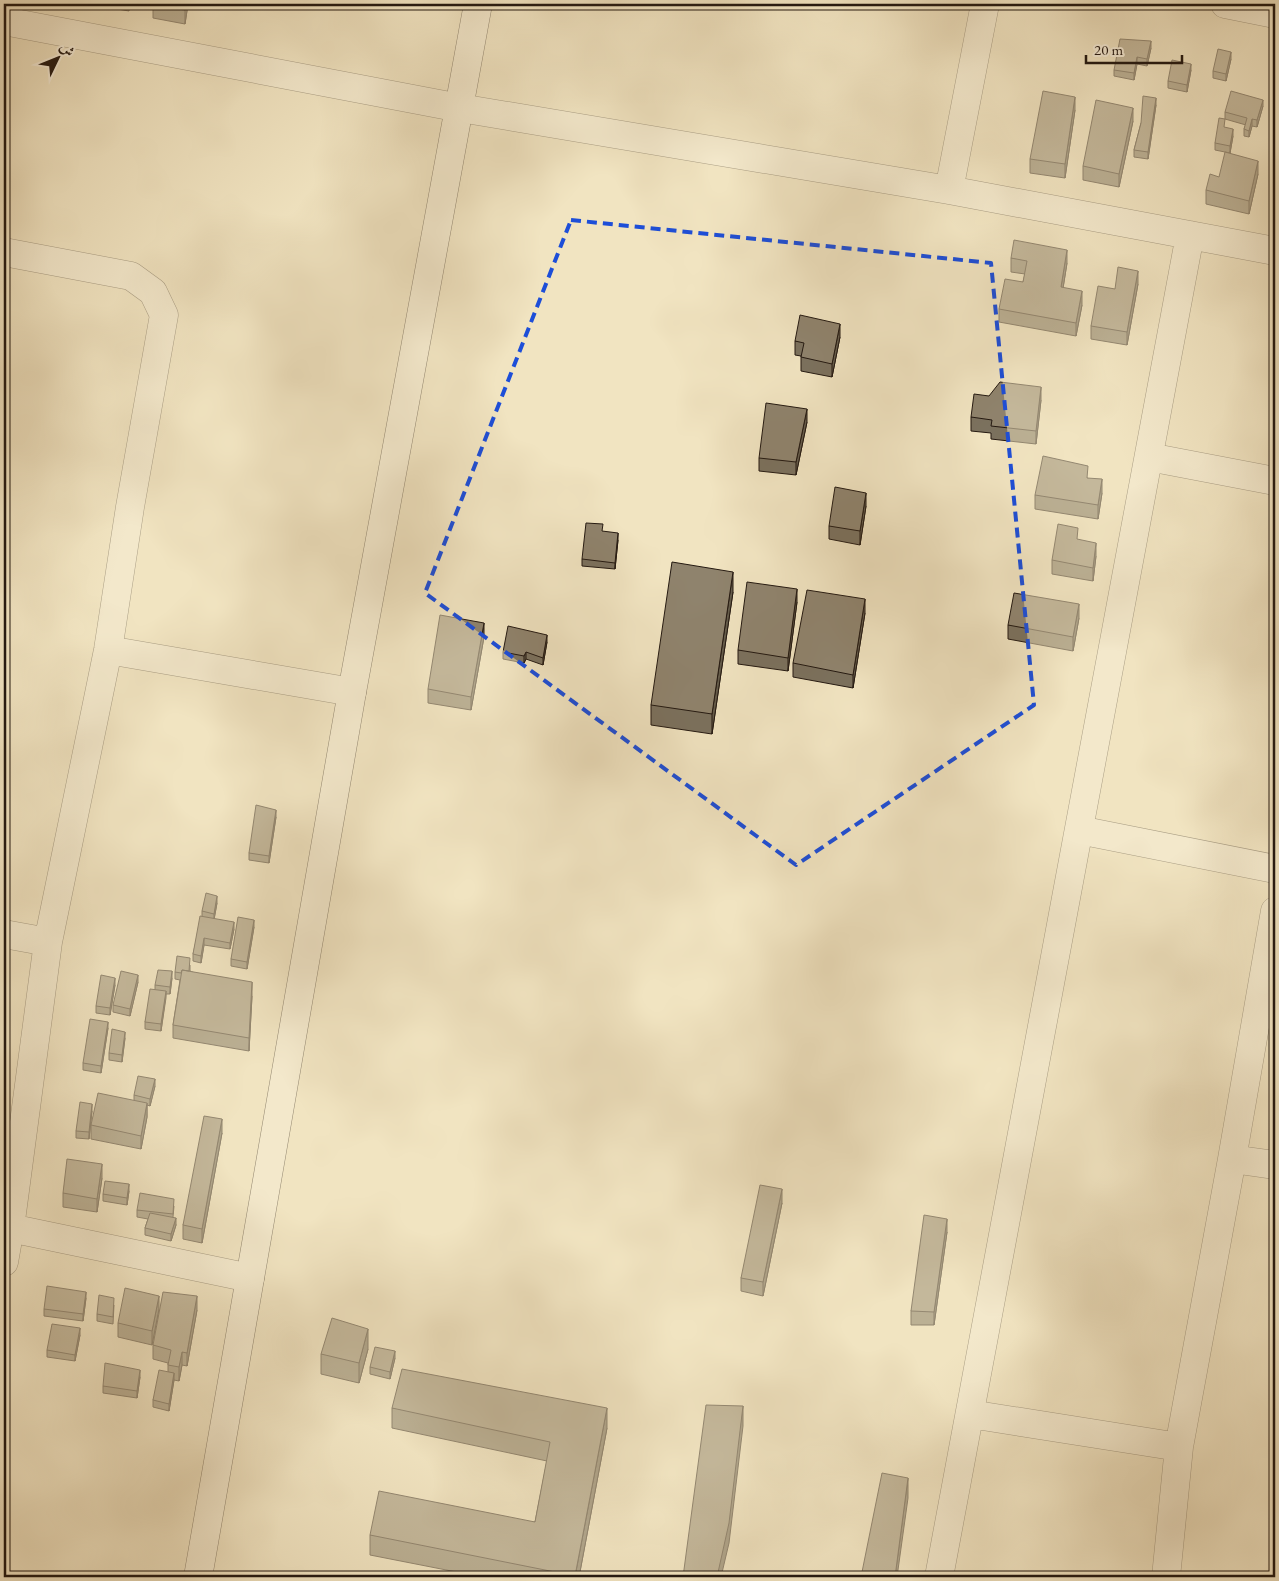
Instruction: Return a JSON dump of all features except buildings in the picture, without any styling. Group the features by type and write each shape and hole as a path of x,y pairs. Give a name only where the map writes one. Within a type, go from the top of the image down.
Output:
{"street":[{"path":"198,1577 352,692 478,4"},
{"path":"950,190 985,4"},
{"path":"1225,4 1275,14"},
{"path":"4,21 460,108 950,190 1275,251"},
{"path":"939,1577 1190,235"},
{"path":"4,252 131,276 153,292 164,315 130,506 108,650 48,942 4,1262"},
{"path":"1149,457 1275,481"},
{"path":"108,650 352,692"},
{"path":"1079,830 1275,869"},
{"path":"1166,1577 1179,1447 1275,911"},
{"path":"4,934 48,942"},
{"path":"1232,1159 1275,1165"},
{"path":"10,1228 250,1278"},
{"path":"970,1414 1179,1447"}],"highlighted area":[{"path":"571,220 991,263 1034,705 796,865 425,593"}]}
